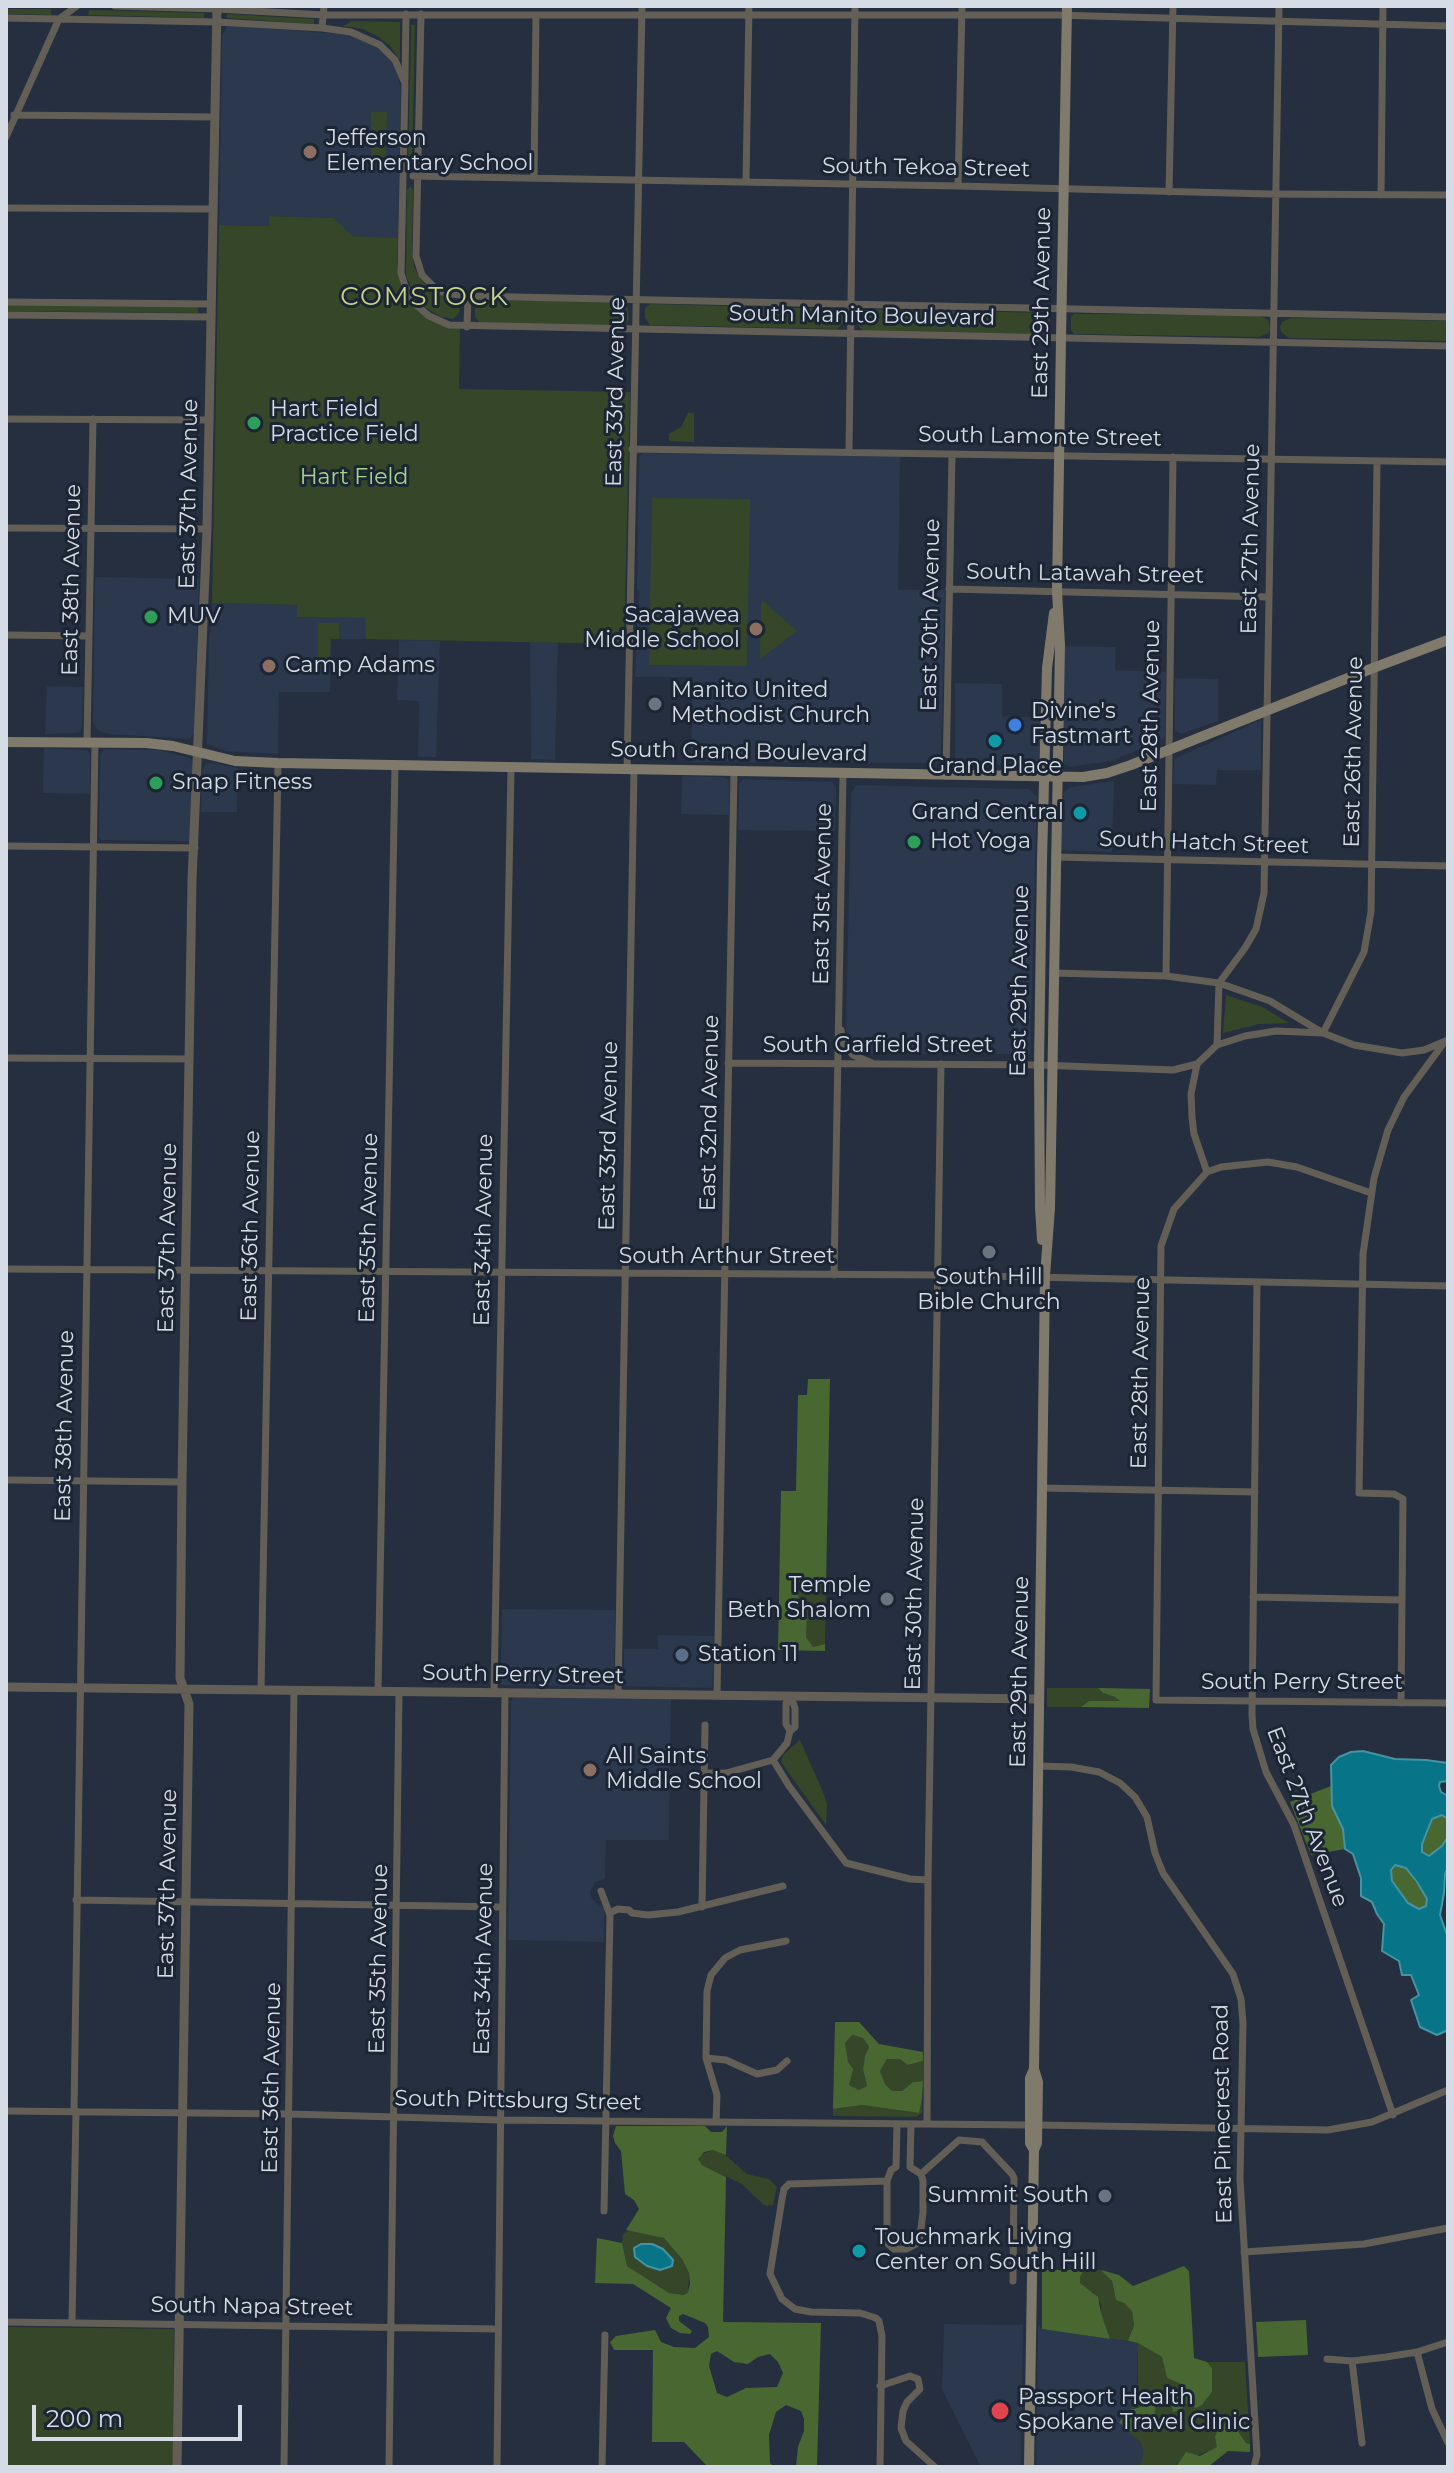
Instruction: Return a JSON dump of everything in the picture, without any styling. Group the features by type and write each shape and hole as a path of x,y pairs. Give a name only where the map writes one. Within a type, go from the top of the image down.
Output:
{"main road":[{"name":"East 29th Avenue","path":"1029,2467 1034,2150 1037,2143 1033,2125 1038,2082 1034,2069 1039,1699 1045,1276 1050,1208 1060,645 1057,591 1067,10"},
{"name":"East 29th Avenue","path":"1045,1276 1040,1208 1039,1065 1044,778 1047,668 1057,591"},
{"name":"South Grand Boulevard","path":"6,742 146,743 173,746 235,761 278,763 1056,778 1107,773 1448,640"}],"street":[{"path":"6,137 59,19 77,6"},
{"path":"115,6 406,14 478,10 536,15 642,10 1067,10 1173,18 1448,26"},
{"path":"1169,192 1173,6"},
{"name":"East 27th Avenue","path":"1219,983 1256,929 1264,893 1279,6"},
{"path":"1381,195 1383,6"},
{"name":"East 37th Avenue","path":"177,2467 189,1704 180,1678 182,1482 192,880 207,529 217,7"},
{"name":"East 33rd Avenue","path":"618,1694 632,449 642,10"},
{"path":"746,182 749,10"},
{"path":"849,452 855,10"},
{"path":"958,186 962,10"},
{"path":"322,28 324,11"},
{"name":"South Manito Boulevard","path":"406,14 401,261 405,286 414,303 429,316 449,325 1448,346"},
{"name":"South Manito Boulevard","path":"421,14 417,263 422,275 436,289 454,296 1448,317"},
{"path":"534,178 536,15"},
{"path":"6,18 216,22 351,32 380,45 395,60 405,83"},
{"path":"14,115 214,117"},
{"name":"South Tekoa Street","path":"403,176 1448,195"},
{"path":"6,208 212,209"},
{"path":"467,327 468,296"},
{"path":"6,302 211,304"},
{"path":"6,315 211,317"},
{"path":"6,419 209,420"},
{"name":"East 38th Avenue","path":"72,2322 93,847 89,636 93,419"},
{"name":"South Lamonte Street","path":"632,449 1448,462"},
{"name":"East 30th Avenue","path":"946,776 952,454"},
{"name":"East 28th Avenue","path":"1166,976 1173,457"},
{"name":"East 26th Avenue","path":"1323,1033 1364,952 1371,912 1377,462"},
{"path":"6,528 207,529"},
{"name":"South Latawah Street","path":"949,589 1268,597"},
{"path":"6,635 89,636"},
{"name":"East 36th Avenue","path":"261,1689 278,763"},
{"name":"East 35th Avenue","path":"378,1691 395,766"},
{"name":"East 34th Avenue","path":"497,2467 503,1907 501,1273 511,768"},
{"name":"East 32nd Avenue","path":"717,1695 734,772"},
{"name":"East 31st Avenue","path":"834,1275 843,774"},
{"path":"6,846 195,848"},
{"name":"South Hatch Street","path":"1055,857 1448,866"},
{"path":"1053,973 1166,976 1219,983 1270,1001 1323,1033 1354,1045 1392,1052 1424,1050 1447,1040"},
{"path":"1217,1045 1219,983"},
{"name":"East 31st Avenue","path":"838,1016 843,1042 848,1049 853,1055 877,1065"},
{"path":"1323,1033 1276,1031 1217,1045 1197,1064 1191,1094 1198,1147 1207,1172 1221,1167 1268,1162 1310,1171 1371,1193"},
{"path":"1401,1703 1403,1502 1401,1496 1394,1494 1359,1493 1361,1284 1371,1193 1388,1130 1400,1104 1447,1040"},
{"path":"6,1058 189,1059"},
{"name":"South Garfield Street","path":"728,1063 1039,1065 1173,1070 1197,1064"},
{"name":"East 30th Avenue","path":"927,2124 941,1064"},
{"name":"East 28th Avenue","path":"1156,1700 1161,1246 1174,1209 1207,1172"},
{"name":"South Arthur Street","path":"6,1269 1045,1276 1448,1286"},
{"name":"East 27th Avenue","path":"1257,1282 1253,1729 1266,1772 1294,1825 1393,2115"},
{"path":"6,1480 182,1482"},
{"path":"1042,1488 1255,1492"},
{"path":"1253,1597 1402,1600"},
{"name":"South Perry Street","path":"6,1687 717,1695 791,1699 1039,1699"},
{"name":"East 36th Avenue","path":"284,2467 294,1690"},
{"name":"East 35th Avenue","path":"389,2467 399,1691"},
{"path":"705,1773 726,1773 773,1760 787,1743 790,1731 786,1724 786,1703 791,1699"},
{"name":"South Perry Street","path":"1156,1700 1448,1703"},
{"path":"702,1907 705,1725"},
{"path":"773,1760 846,1863 910,1879 928,1880"},
{"name":"East Pinecrest Road","path":"1039,1766 1099,1772 1120,1783 1135,1797 1147,1817 1163,1873 1233,1974 1241,1999 1240,2179 1257,2455 1254,2467"},
{"path":"612,1913 620,1916 678,1912 783,1886"},
{"path":"601,1891 612,1913 604,2211"},
{"path":"76,1900 503,1907"},
{"path":"716,2122 717,2095 706,2058 707,1991 711,1975 725,1958 740,1950 786,1941"},
{"path":"706,2058 726,2060 757,2074 777,2070 787,2061"},
{"name":"South Pittsburg Street","path":"6,2111 1343,2129 1393,2115 1448,2090"},
{"path":"896,2167 897,2124"},
{"path":"910,2167 911,2124"},
{"path":"921,2174 959,2140 982,2142 1012,2174 1013,2281"},
{"path":"910,2167 921,2174 923,2181 922,2226 916,2244 906,2249 894,2249 887,2243 887,2181 891,2170 910,2167"},
{"path":"880,2467 882,2336 876,2318 860,2313 795,2309 782,2299 770,2274 784,2189 789,2184 887,2181"},
{"path":"1244,2252 1364,2244 1448,2228"},
{"name":"South Napa Street","path":"6,2322 498,2329"},
{"path":"602,2467 605,2335"},
{"path":"1327,2359 1352,2361 1417,2352 1448,2342"},
{"path":"1417,2352 1432,2409 1448,2443"},
{"path":"1352,2361 1362,2443"},
{"path":"880,2386 910,2376 918,2379 920,2389 903,2411 901,2428 906,2441 935,2467"}],"shaded area":[{"name":"Jefferson Elementary School","path":"227,27 353,35 375,45 387,55 396,69 401,88 398,238 352,236 334,218 270,216 269,226 219,225 222,35"},
{"name":"Sacajawea Middle School","path":"644,453 900,456 898,590 945,590 939,763 691,762 693,677 635,677 639,592 639,457"},
{"path":"95,577 199,579 194,732 190,739 109,734 96,728 93,722"},
{"name":"Camp Adams","path":"212,603 297,605 297,617 366,618 366,639 331,639 330,692 279,692 278,754 226,751 207,744"},
{"path":"399,640 440,641 436,757 418,757 419,701 397,700"},
{"path":"530,642 558,643 555,760 531,759"},
{"path":"1063,646 1115,647 1115,670 1166,672 1165,736 1162,740 1111,761 1070,767 1064,764"},
{"path":"1175,678 1218,679 1218,721 1181,734 1175,731"},
{"path":"955,683 1002,684 1002,716 1042,718 1039,763 1033,766 955,764"},
{"path":"47,686 83,687 82,727 79,733 45,734"},
{"path":"1261,720 1261,770 1217,770 1216,785 1173,784 1174,759"},
{"path":"44,748 87,750 90,754 90,794 43,793"},
{"path":"105,749 159,750 190,758 193,764 191,839 101,840 100,754"},
{"path":"210,763 238,768 237,812 201,812 202,771"},
{"path":"682,776 723,777 729,780 729,815 681,814"},
{"path":"743,779 832,782 836,788 835,831 738,830 739,784"},
{"path":"1114,781 1112,852 1059,850 1064,792 1071,787"},
{"path":"857,785 1029,789 1037,797 1030,1054 870,1054 860,1053 850,1046 846,1030 851,793"},
{"path":"502,1609 615,1610 614,1685 502,1685"},
{"path":"658,1635 715,1636 712,1688 624,1686 624,1649 658,1649"},
{"name":"All Saints Middle School","path":"513,1697 671,1699 669,1840 606,1840 605,1879 595,1882 590,1892 592,1899 604,1909 604,1942 508,1940"},
{"path":"944,2324 1023,2325 1021,2467 981,2467 942,2389"},
{"path":"1038,2325 1042,2329 1138,2343 1137,2393 1130,2410 1120,2422 1143,2449 1138,2467 1036,2467"}],"green space":[{"path":"6,9 51,9 51,15 6,14"},
{"path":"89,10 204,13 204,18 88,15"},
{"path":"227,14 314,19 314,24 227,18"},
{"path":"352,21 400,22 400,60 379,37 363,29 343,26"},
{"path":"411,25 415,25 412,165 408,165"},
{"path":"371,112 387,112 386,157 371,157"},
{"path":"411,186 414,267 433,292 460,305 459,313 453,319 441,317 423,306 406,276 407,190"},
{"name":"Hart Field","path":"269,216 334,218 352,236 398,238 397,266 401,286 409,302 431,321 460,329 459,389 630,392 624,644 366,639 365,618 297,617 297,605 212,603 219,225 269,226"},
{"path":"480,300 623,302 628,309 629,320 623,326 481,324 475,317 475,307"},
{"path":"650,304 838,309 844,314 843,323 837,329 650,325 645,318 645,308"},
{"path":"6,305 198,307 198,313 6,311"},
{"path":"862,309 1050,313 1050,334 864,331 857,325 857,314"},
{"path":"1074,314 1259,315 1268,320 1270,327 1269,333 1259,337 1074,334 1071,317"},
{"path":"1291,318 1448,321 1448,341 1289,338 1280,327 1282,322"},
{"path":"688,413 694,413 694,442 669,441 669,434 681,427"},
{"path":"652,498 750,499 747,666 649,665"},
{"path":"761,599 797,631 760,659"},
{"path":"318,623 339,623 339,639 331,639 328,675 323,673 318,659"},
{"path":"1226,995 1262,1007 1289,1023 1259,1024 1223,1033"},
{"path":"808,1379 830,1379 826,1586 811,1585 799,1590 798,1602 807,1620 806,1637 813,1647 825,1644 825,1651 778,1650 781,1491 796,1491 798,1395 807,1395"},
{"path":"811,1585 826,1586 825,1644 813,1647 806,1637 807,1620 798,1602 799,1590"},
{"path":"1047,1688 1098,1688 1120,1701 1089,1701 1081,1707 1047,1707"},
{"path":"1098,1688 1150,1689 1149,1708 1081,1707 1089,1701 1120,1701"},
{"path":"800,1740 827,1804 826,1825 781,1762 783,1755"},
{"path":"1331,1786 1332,1806 1343,1829 1345,1849 1311,1855 1290,1802"},
{"path":"1442,1815 1448,1819 1448,1837 1429,1857 1422,1852 1422,1844 1432,1819"},
{"path":"1395,1865 1406,1867 1427,1899 1426,1906 1419,1909 1408,1903 1392,1881 1391,1870"},
{"path":"835,2022 859,2022 879,2044 923,2052 923,2061 908,2065 900,2059 887,2059 880,2071 885,2084 892,2091 902,2091 913,2082 923,2081 919,2113 862,2105 833,2109","holes":["852,2035 863,2038 869,2047 863,2069 867,2086 859,2090 849,2085 853,2069 848,2062 845,2043"]},
{"path":"852,2035 863,2038 869,2048 863,2069 867,2086 859,2090 849,2085 845,2042"},
{"path":"887,2059 900,2059 909,2065 923,2061 923,2081 913,2082 902,2091 892,2091 885,2084 880,2071"},
{"path":"922,2099 922,2113 916,2117 833,2116 833,2109 862,2105 918,2113"},
{"path":"616,2126 705,2126 711,2132 722,2132 727,2126 726,2155 713,2150 704,2152 698,2159 702,2165 726,2177 723,2322 821,2323 817,2467 796,2467 804,2419 801,2411 786,2405 776,2412 769,2435 770,2463 774,2467 708,2467 684,2442 652,2442 653,2350 614,2350 610,2342 616,2336 655,2330 661,2342 674,2347 695,2348 709,2337 708,2327 683,2314 679,2316 679,2321 692,2331 690,2334 680,2333 671,2328 666,2318 671,2308 633,2284 595,2283 597,2238 622,2243 627,2266 669,2293 684,2295 690,2284 689,2273 682,2259 664,2238 626,2230 639,2209 634,2200 625,2194 621,2151 613,2136","holes":["717,2351 734,2362 748,2364 770,2354 783,2373 777,2387 746,2388 727,2397 717,2393 709,2366 711,2354"]},
{"path":"713,2150 722,2152 747,2174 769,2179 777,2187 773,2205 763,2204 742,2184 702,2165 698,2159 700,2155"},
{"path":"630,2229 664,2238 682,2259 689,2273 688,2292 684,2295 669,2293 627,2266 622,2243 623,2234"},
{"path":"1184,2266 1189,2271 1194,2358 1207,2362 1212,2368 1212,2392 1202,2405 1196,2408 1186,2404 1173,2412 1174,2396 1182,2393 1181,2384 1167,2378 1162,2357 1138,2343 1128,2341 1134,2325 1132,2311 1116,2300 1112,2281 1101,2270 1119,2275 1133,2286"},
{"path":"1042,2270 1084,2270 1080,2283 1098,2297 1110,2339 1042,2329"},
{"path":"1084,2270 1101,2270 1108,2274 1116,2299 1132,2311 1134,2325 1128,2341 1110,2339 1101,2304 1093,2292 1080,2282"},
{"path":"1306,2320 1308,2355 1258,2357 1256,2322"},
{"path":"6,2327 174,2329 173,2467 6,2467"},
{"path":"1138,2343 1162,2357 1167,2378 1181,2384 1180,2410 1186,2404 1202,2405 1212,2392 1212,2368 1207,2362 1245,2362 1250,2444 1237,2430 1235,2422 1215,2437 1218,2447 1176,2467 1138,2467 1143,2449 1128,2431 1146,2422 1156,2407 1130,2410 1137,2393"},
{"path":"1156,2406 1153,2422 1128,2431 1119,2422 1130,2410"},
{"path":"1236,2422 1237,2430 1250,2444 1250,2452 1228,2451 1208,2467 1176,2467 1186,2452 1200,2456 1217,2447 1215,2437 1219,2426"}],"water":[{"path":"1351,1752 1448,1763 1448,1781 1440,1782 1439,1786 1441,1792 1448,1796 1448,1819 1442,1815 1432,1819 1422,1844 1422,1852 1429,1856 1448,1837 1448,1867 1440,1915 1448,1938 1448,2030 1437,2035 1420,2027 1411,2000 1419,1995 1411,1975 1402,1975 1399,1961 1382,1951 1384,1924 1372,1902 1361,1896 1361,1878 1353,1854 1345,1849 1343,1829 1332,1806 1331,1765","holes":["1395,1865 1406,1868 1427,1899 1426,1906 1419,1909 1408,1903 1392,1881 1391,1870"]},
{"path":"652,2244 663,2249 673,2260 672,2266 660,2270 647,2266 635,2257 634,2248"}],"place":[{"name":"Jefferson Elementary School","path":"310,152"},
{"name":"Hart Field Practice Field","path":"254,423"},
{"name":"MUV","path":"151,617"},
{"name":"Sacajawea Middle School","path":"756,629"},
{"name":"Camp Adams","path":"269,666"},
{"name":"Manito United Methodist Church","path":"655,704"},
{"name":"Divine's Fastmart","path":"1015,725"},
{"name":"Grand Place","path":"995,741"},
{"name":"Snap Fitness","path":"156,783"},
{"name":"Grand Central","path":"1080,813"},
{"name":"Hot Yoga","path":"914,842"},
{"name":"South Hill Bible Church","path":"989,1252"},
{"name":"Temple Beth Shalom","path":"887,1599"},
{"name":"Station 11","path":"682,1655"},
{"name":"All Saints Middle School","path":"590,1770"},
{"name":"Summit South","path":"1105,2196"},
{"name":"Touchmark Living Center on South Hill","path":"859,2251"},
{"name":"Passport Health Spokane Travel Clinic","path":"1000,2411"}],"district":[{"name":"COMSTOCK","path":"425,297"}]}
